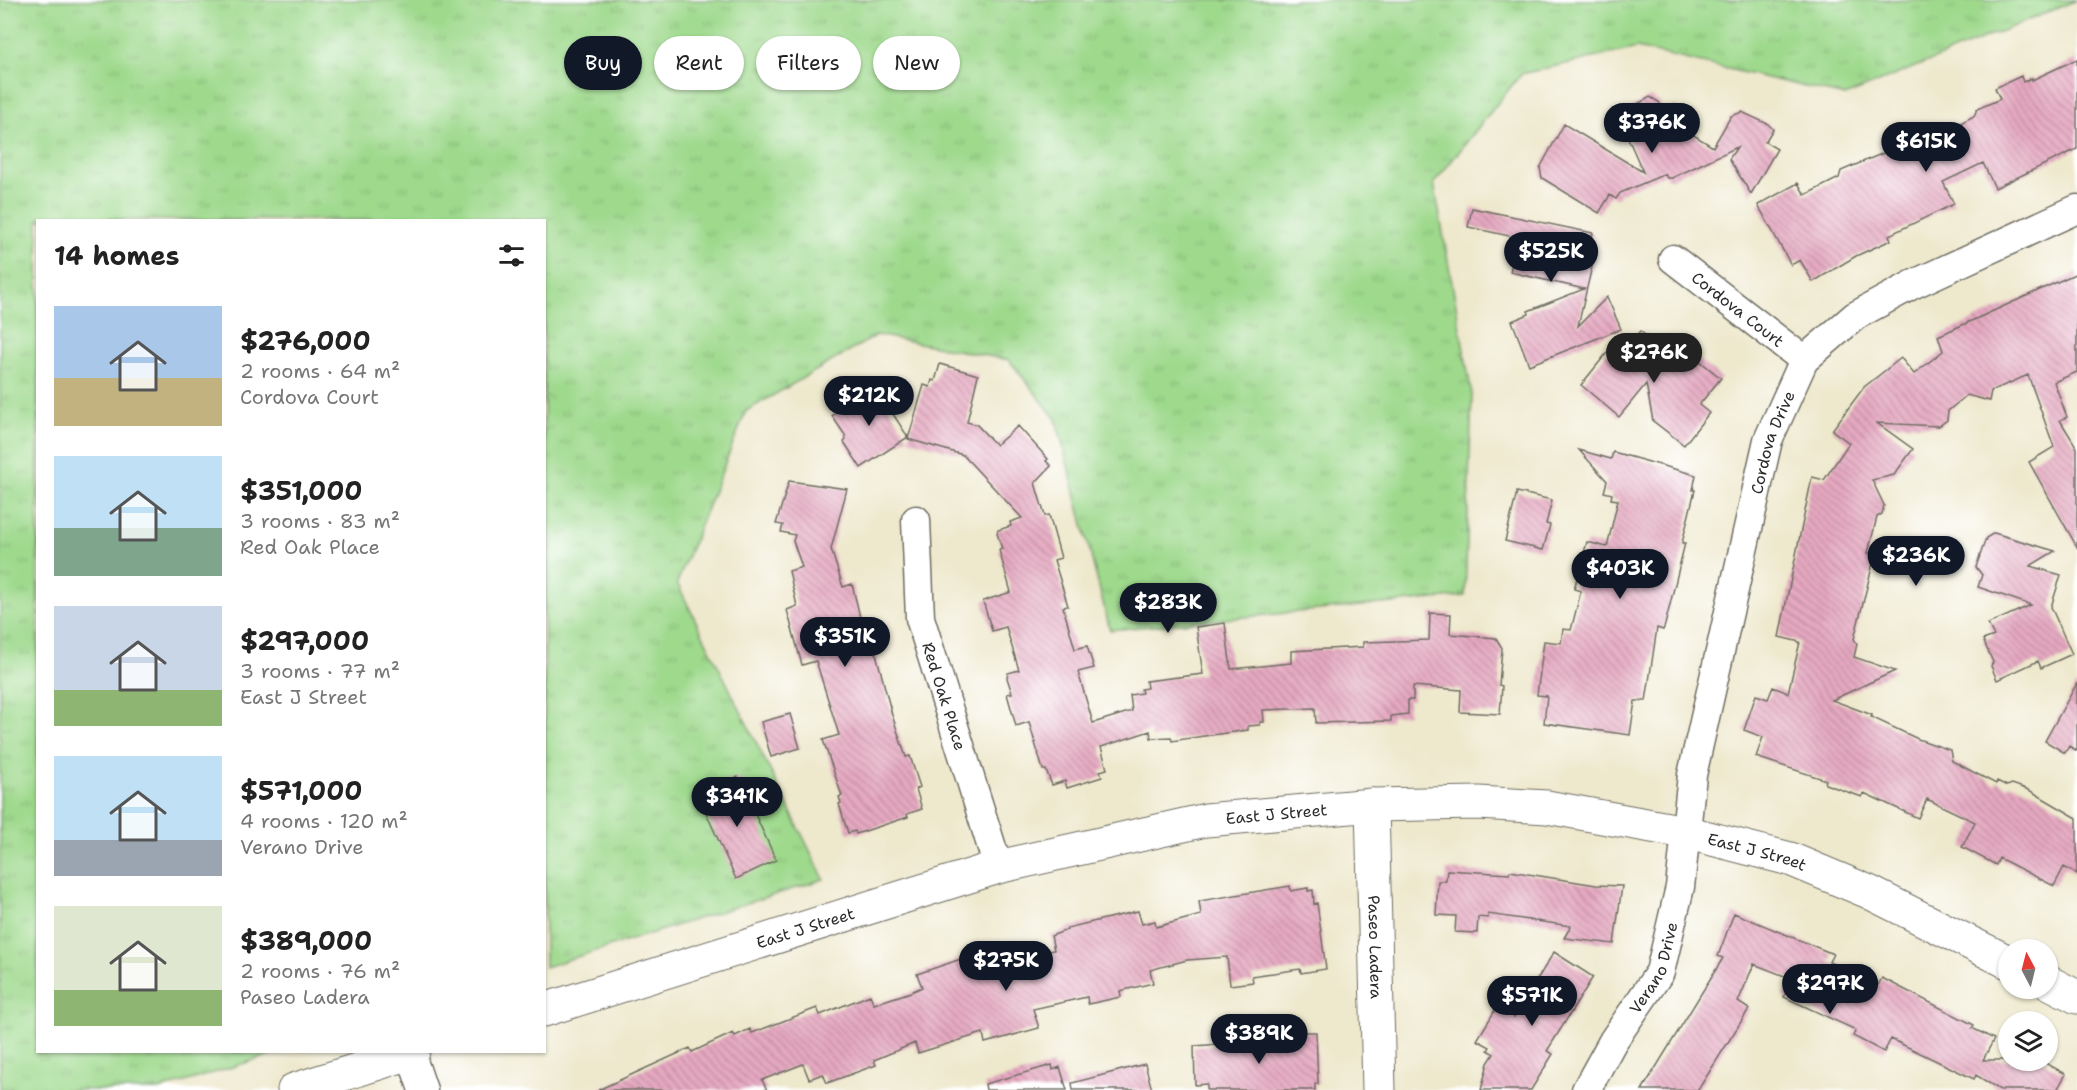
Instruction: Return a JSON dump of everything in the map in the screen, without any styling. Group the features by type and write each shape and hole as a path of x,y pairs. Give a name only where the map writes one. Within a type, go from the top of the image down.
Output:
{"street":[{"name":"Cordova Drive","path":"1685,832 1692,775 1768,440 1804,360 1855,316 1912,285 2077,210"},
{"name":"Cordova Court","path":"1673,259 1804,360"},
{"name":"Red Oak Place","path":"916,520 920,618 998,867"},
{"name":"East J Street","path":"546,1009 998,867 1206,820 1372,805 1479,803 1547,807 1685,832 1790,860 1869,892 1998,957"},
{"name":"Paseo Ladera","path":"1372,805 1379,1090"},
{"name":"Verano Drive","path":"1587,1090 1613,1041 1660,972 1680,888 1685,832"},
{"path":"2058,987 2077,997"},
{"path":"294,1090 409,1053"},
{"path":"412,1053 423,1090"}],"green space":[{"path":"0,0 2077,0 1845,96 1637,48 1521,74 1434,183 1472,395 1465,596 1110,630 1056,419 1009,360 877,335 746,411 677,583 824,879 546,967 546,219 36,219 36,1053 277,1053 159,1090 0,1090"}],"building":[{"path":"2077,59 2077,149 1995,188 1983,163 1943,182 1954,204 1889,235 1891,240 1856,256 1813,282 1800,260 1791,265 1758,205 1798,183 1805,195 1839,178 1841,171 1886,152 1885,149 1930,129 1934,137 1974,116 1977,109 2000,99 1995,88 2021,76 2023,82 2032,78 2032,80"},
{"path":"1650,97 1659,102 1663,111 1676,106 1687,131 1713,147 1731,116 1742,112 1768,124 1773,129 1765,142 1777,149 1751,194 1729,159 1737,147 1672,178 1667,178 1665,174 1620,193 1616,199 1610,195 1599,213 1542,178 1540,168 1564,124 1643,172 1620,120 1625,111"},
{"path":"1472,208 1593,233 1589,251 1594,252 1594,258 1578,326 1607,297 1621,329 1529,365 1512,321 1529,314 1528,311 1584,289 1510,272 1514,255 1511,251 1514,237 1468,227"},
{"path":"2077,273 2077,372 2054,382 2067,417 2060,420 2077,448 2077,547 2029,462 2054,447 2028,375 1991,391 1989,401 1967,395 1948,411 1947,420 1939,426 1877,423 1913,449 1894,475 1872,480 1884,505 1882,514 1877,517 1868,553 1875,555 1854,639 1857,644 1854,657 1895,671 1832,700 1872,715 1871,717 1918,739 1950,750 1952,761 1996,784 1997,781 2007,786 2012,784 2029,790 2077,818 2077,874 2064,867 2054,886 1999,858 1996,865 1962,847 1975,822 1927,799 1918,818 1864,793 1862,797 1825,784 1826,780 1756,757 1763,737 1744,730 1756,695 1768,699 1773,687 1788,693 1800,642 1779,637 1812,477 1824,480 1849,443 1832,430 1864,387 1901,358 1914,374 1943,351 1938,336"},
{"path":"1640,331 1681,364 1691,354 1721,378 1699,405 1709,413 1684,445 1653,421 1646,384 1619,417 1581,385 1622,334 1627,346"},
{"path":"940,364 978,375 967,422 977,425 996,445 1018,426 1048,459 1046,461 1051,466 1035,483 1045,516 1049,515 1061,558 1054,560 1068,606 1063,607 1075,649 1087,646 1094,668 1078,672 1093,723 1132,711 1130,695 1142,693 1141,689 1147,688 1146,681 1203,674 1196,627 1225,623 1231,669 1291,663 1291,651 1363,647 1363,642 1429,640 1430,613 1451,614 1450,634 1496,638 1502,648 1499,685 1502,686 1500,714 1460,712 1461,690 1413,686 1413,700 1408,700 1408,714 1391,716 1391,721 1316,723 1315,708 1263,710 1264,722 1260,722 1260,725 1248,726 1248,730 1172,741 1171,737 1151,738 1150,731 1101,747 1107,769 1100,771 1102,777 1067,788 1065,781 1052,785 1046,770 1043,770 1029,722 1016,726 1007,694 1012,693 1007,678 1008,673 1019,670 1006,627 992,631 983,601 1011,592 999,550 1002,549 997,533 998,530 1011,526 1010,522 1022,518 963,455 908,439 924,385 930,387 932,380 935,381"},
{"path":"868,388 872,395 878,391 908,437 861,468 844,442 845,435 832,416 837,412 835,409"},
{"path":"1579,450 1611,459 1613,452 1696,475 1693,490 1695,490 1682,543 1685,543 1665,625 1663,630 1657,628 1646,701 1635,701 1630,735 1544,723 1547,696 1537,695 1544,641 1561,643 1563,629 1571,630 1581,591 1574,589 1587,542 1607,547 1618,500 1611,499 1612,494 1604,492 1607,481"},
{"path":"789,481 847,489 831,549 843,587 852,584 861,621 867,619 892,715 906,757 910,756 920,787 916,789 922,809 907,814 908,817 856,834 855,831 848,833 839,804 841,803 839,797 842,796 823,740 839,735 816,661 802,665 787,610 797,606 789,571 802,567 793,541 795,535 781,532 783,525 776,524"},
{"path":"1517,492 1552,500 1546,524 1550,525 1543,550 1505,541"},
{"path":"1994,533 2055,551 2030,566 2061,575 2051,607 2072,654 2041,668 2038,661 1997,680 1991,666 1993,662 1983,640 1994,636 1988,624 2031,605 1978,587 1982,575 1976,567 1986,538"},
{"path":"2077,683 2077,751 2069,746 2065,753 2045,741"},
{"path":"790,714 800,748 771,757 761,722"},
{"path":"738,777 776,860 736,879 698,795"},
{"path":"1447,870 1509,874 1510,871 1596,885 1622,886 1614,944 1564,938 1571,926 1488,914 1488,918 1478,917 1477,933 1455,932 1456,916 1436,915 1438,881 1446,881"},
{"path":"1290,886 1291,891 1308,888 1308,891 1313,890 1314,904 1317,903 1326,969 1301,973 1300,969 1252,976 1253,982 1230,985 1227,957 1187,960 1150,970 1153,983 1120,991 1121,997 1088,1004 1087,997 1033,1009 1039,1028 985,1043 983,1033 918,1053 915,1043 874,1060 876,1065 827,1083 823,1074 809,1079 803,1064 762,1080 767,1090 598,1090 690,1048 692,1052 733,1033 735,1036 750,1029 752,1033 817,1008 820,1015 870,995 874,1004 911,992 922,987 917,974 991,950 992,955 1012,952 1014,958 1054,950 1051,936 1067,928 1138,911 1142,924 1155,921 1156,927 1201,915 1199,901"},
{"path":"1734,913 1833,954 1829,962 1878,985 1882,978 1974,1025 1972,1028 1994,1039 1983,1060 1998,1060 1998,1071 2058,1070 2066,1074 2057,1090 2000,1090 1976,1075 1974,1079 1891,1039 1884,1052 1853,1036 1856,1030 1784,997 1792,979 1754,964 1738,1002 1749,1009 1698,1090 1642,1090 1723,958 1718,956"},
{"path":"1554,952 1593,977 1547,1051 1553,1054 1531,1090 1481,1090 1488,1063 1494,1054 1488,1050 1490,1047 1477,1040 1497,1007 1514,1017"},
{"path":"1292,1032 1316,1032 1318,1084 1315,1084 1315,1090 1207,1090 1207,1084 1195,1085 1194,1046 1292,1039"},
{"path":"1145,1064 1152,1090 1073,1090 1072,1083"},
{"path":"1052,1065 1053,1070 1060,1067 1067,1090 986,1090 985,1084"}]}
